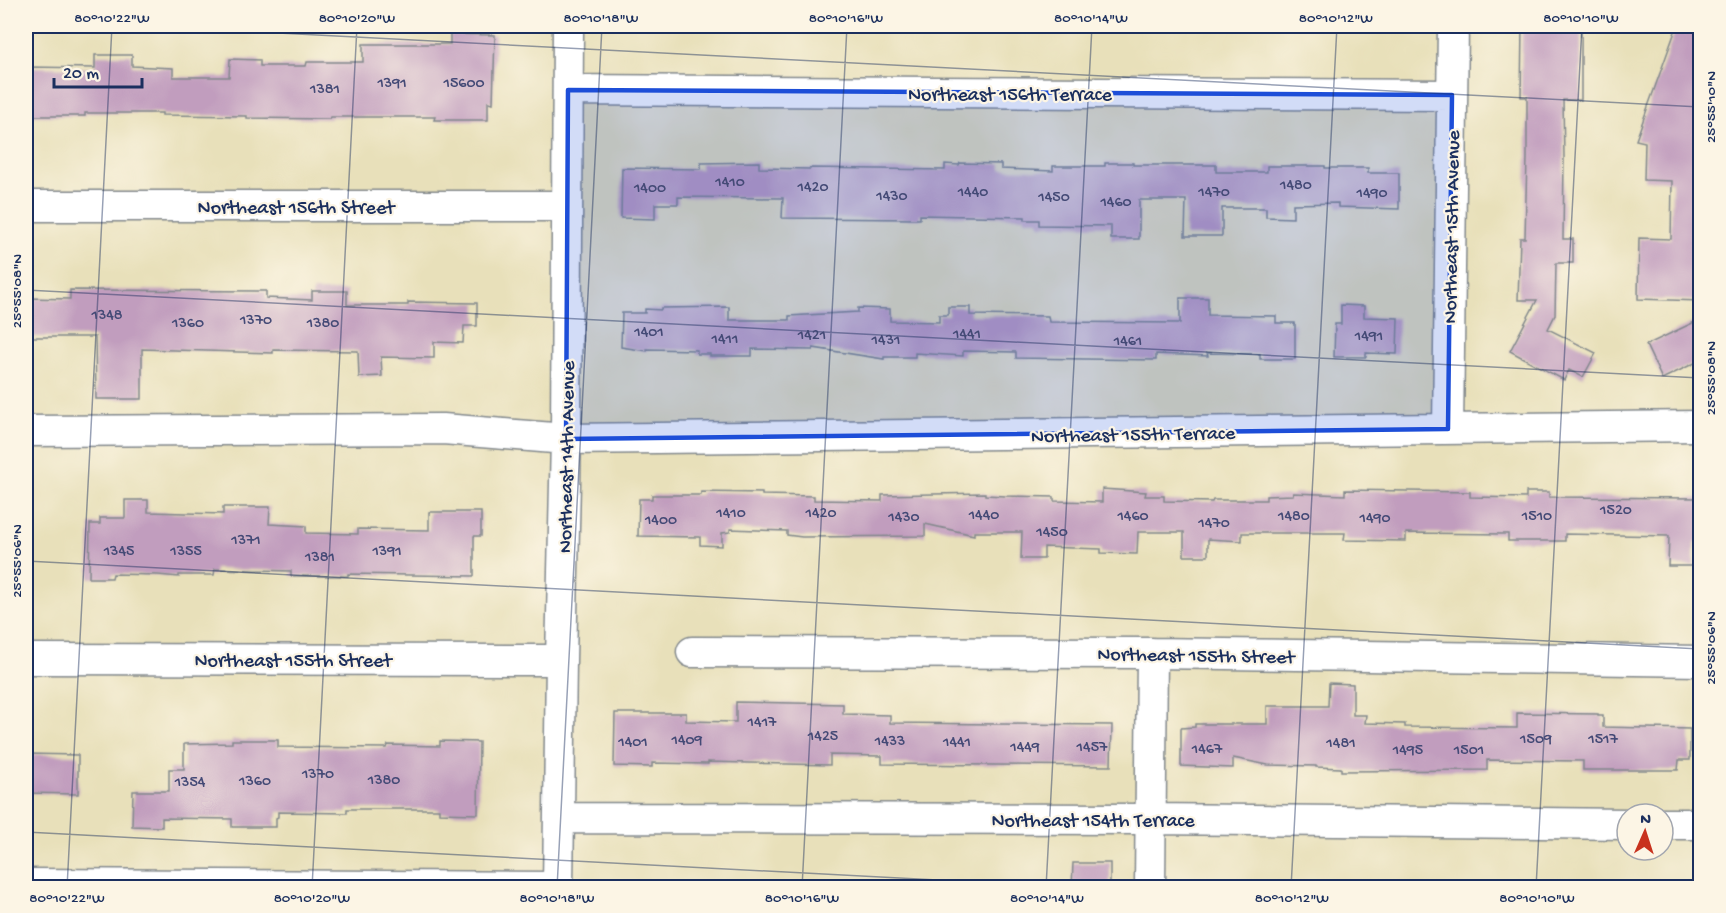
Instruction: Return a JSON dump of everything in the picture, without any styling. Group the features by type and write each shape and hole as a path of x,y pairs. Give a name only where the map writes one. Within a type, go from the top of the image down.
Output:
{"street":[{"name":"Northeast 14th Avenue","path":"558,887 566,439 568,26"},
{"name":"Northeast 15th Avenue","path":"1448,429 1453,26"},
{"name":"Northeast 156th Terrace","path":"568,90 1452,95"},
{"name":"Northeast 156th Street","path":"26,206 567,206"},
{"name":"Northeast 155th Terrace","path":"26,431 443,429 566,439 1701,426"},
{"name":"Northeast 155th Street","path":"692,652 1152,653 1701,661"},
{"path":"1150,888 1152,653"},
{"name":"Northeast 155th Street","path":"26,659 561,660"},
{"name":"Northeast 154th Terrace","path":"559,818 1150,819 1615,824"},
{"path":"1675,824 1701,824"},
{"path":"26,884 558,887"}],"highlighted area":[{"path":"568,90 1452,95 1448,429 566,439"}],"building":[{"path":"1522,26 1581,26 1581,100 1563,100 1563,239 1573,239 1573,263 1556,263 1555,315 1548,329 1596,353 1583,377 1569,370 1564,380 1510,351 1537,300 1518,300 1520,238 1525,238 1527,157 1527,97 1521,97"},
{"path":"1677,26 1701,26 1699,240 1701,240 1701,301 1638,299 1639,238 1671,239 1672,181 1644,180 1645,142 1636,140"},
{"path":"450,34 495,35 493,103 488,102 488,120 434,120 435,117 247,118 247,116 162,115 162,113 27,116 27,67 95,68 95,55 132,55 132,66 173,68 173,77 229,77 230,59 260,60 260,66 306,66 307,62 363,62 363,44 450,44"},
{"path":"759,162 759,168 810,169 945,170 945,164 959,165 960,163 1001,164 1001,169 1053,171 1053,166 1105,166 1105,163 1216,165 1216,172 1267,172 1267,166 1368,168 1368,173 1399,173 1399,209 1338,207 1338,203 1293,204 1293,218 1266,217 1266,208 1222,208 1222,236 1185,236 1186,200 1139,200 1139,239 1111,239 1111,226 1039,225 1039,220 1025,220 1025,217 920,215 920,219 782,218 783,198 678,197 678,204 655,204 655,219 621,218 622,168 701,169 701,163"},
{"path":"70,290 266,291 266,298 312,300 312,291 347,291 347,305 408,305 408,302 477,303 477,326 464,326 463,343 434,342 434,358 381,357 382,376 359,377 358,351 273,350 273,353 142,349 142,399 96,399 95,337 26,337 26,298 70,299"},
{"path":"1180,298 1208,298 1208,315 1276,316 1276,323 1295,323 1295,359 1260,359 1260,354 1207,353 1208,356 1156,354 1156,360 1016,358 1016,352 963,351 963,356 915,353 915,357 884,357 884,359 813,348 813,350 752,349 752,356 710,356 710,354 697,354 697,350 647,349 647,351 621,347 622,313 645,313 645,309 729,307 729,320 789,320 789,316 858,312 858,308 890,309 890,321 939,322 939,315 948,315 948,307 970,307 970,315 1048,316 1049,322 1180,323"},
{"path":"1341,305 1364,306 1364,317 1398,318 1397,354 1366,353 1366,357 1334,357 1335,324 1341,324"},
{"path":"1701,319 1701,360 1662,379 1646,345"},
{"path":"1102,489 1146,492 1145,496 1164,496 1164,501 1212,502 1213,500 1266,500 1266,496 1293,495 1293,493 1345,495 1345,490 1470,492 1470,497 1526,498 1526,492 1549,492 1549,497 1701,498 1701,542 1694,542 1694,566 1668,566 1669,536 1565,534 1565,541 1508,541 1508,534 1406,533 1406,541 1344,540 1345,533 1242,533 1242,541 1208,539 1208,556 1184,556 1184,532 1138,532 1137,554 1101,553 1101,549 1044,547 1044,559 1021,559 1022,532 974,532 974,535 925,524 925,536 802,537 787,535 787,531 730,529 730,532 722,533 722,546 700,545 700,537 638,536 639,499 652,499 652,495 701,495 701,492 762,493 762,495 814,496 814,500 882,501 882,495 985,493 985,495 1054,497 1054,501 1102,502"},
{"path":"125,500 148,500 148,512 223,514 223,507 270,507 269,524 306,526 306,533 358,534 358,529 429,530 429,512 481,512 481,536 474,536 474,576 348,574 348,576 291,576 291,571 215,569 214,575 179,575 179,577 113,574 112,578 89,578 90,524 100,524 100,518 125,518"},
{"path":"1329,683 1353,684 1353,715 1366,715 1365,723 1405,724 1405,727 1517,728 1517,713 1598,714 1598,716 1603,716 1603,727 1690,729 1690,760 1679,760 1678,770 1583,770 1583,761 1487,760 1487,770 1341,771 1341,768 1268,765 1233,758 1233,768 1181,766 1181,728 1195,727 1195,724 1267,724 1267,706 1328,706"},
{"path":"736,702 843,704 843,714 890,715 890,723 1112,725 1111,766 882,764 882,756 830,755 830,765 708,762 708,764 652,763 652,767 614,766 615,713 686,713 686,721 736,722"},
{"path":"232,740 278,740 278,747 387,748 388,745 440,746 440,741 479,742 478,814 439,813 439,809 347,809 347,813 278,812 276,827 232,827 232,819 162,818 162,827 132,826 133,791 169,791 169,769 184,769 184,744 232,743"},
{"path":"26,754 78,755 78,794 26,793"},
{"path":"1073,863 1110,863 1110,888 1072,888"}]}
